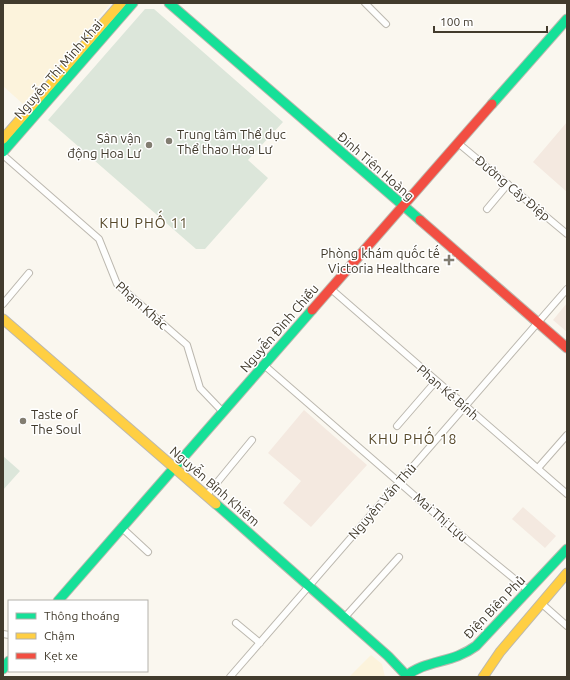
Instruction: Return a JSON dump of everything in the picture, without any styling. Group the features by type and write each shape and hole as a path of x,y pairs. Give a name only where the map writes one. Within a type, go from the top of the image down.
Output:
{"main road":[{"name":"Nguyễn Thị Minh Khai","path":"72,66 121,3"},
{"name":"Nguyễn Thị Minh Khai","path":"3,139 29,115 72,66 133,3"},
{"name":"Đinh Tiên Hoàng","path":"169,3 567,348"},
{"name":"Nguyễn Đình Chiểu","path":"59,600 121,527 567,19"},
{"name":"Nguyễn Thị Minh Khai","path":"3,152 29,115"},
{"name":"Nguyễn Bỉnh Khiêm","path":"3,319 345,616 406,676"},
{"name":"Ðiện Biên Phủ","path":"406,676 422,667 459,657 473,649 488,636 567,548"},
{"path":"483,677 500,652 541,602 567,574"}],"street":[{"path":"365,3 386,24"},
{"name":"Đường Cây Điệp","path":"458,143 567,234"},
{"name":"Phạm Khắc","path":"3,155 99,239 117,284 187,345 200,388 223,412"},
{"path":"486,209 508,184"},
{"path":"3,304 29,273"},
{"name":"Phan Kế Bính","path":"331,288 567,494"},
{"name":"Nguyễn Văn Thủ","path":"230,677 567,289"},
{"name":"Mai Thị Lựu","path":"264,365 528,591"},
{"path":"397,426 436,381"},
{"path":"538,468 567,435"},
{"path":"206,496 252,440"},
{"path":"121,527 148,552"},
{"path":"345,616 399,557"},
{"path":"541,602 567,626"},
{"path":"236,623 260,643"}],"shaded area":[{"path":"3,3 111,3 23,104 3,86"},
{"name":"Trung tâm Thể dục Thể thao Hoa Lư","path":"145,9 154,9 283,122 248,160 268,178 205,249 196,249 48,120"},
{"path":"567,122 567,192 533,162"},
{"path":"567,303 567,332 553,320"},
{"path":"304,410 367,465 311,527 283,503 301,481 268,453"},
{"path":"3,456 20,471 3,490"},
{"path":"523,507 556,536 545,548 512,519"},
{"path":"371,655 382,664 385,677 349,677"}],"traffic: fast":[{"path":"3,152 133,3"},
{"path":"169,3 420,220"},
{"path":"492,104 567,19"},
{"path":"59,600 312,310"},
{"path":"216,504 388,656 406,675"},
{"path":"405,677 422,667 458,656 476,646 567,549"},
{"path":"3,669 8,662"}],"traffic: slow":[{"path":"3,139 121,3"},
{"path":"3,319 216,504"},
{"path":"483,677 500,652 567,573"}],"traffic: jam":[{"path":"312,310 492,104"},
{"path":"420,220 567,348"}],"place":[{"name":"Trung tâm Thể dục Thể thao Hoa Lư","path":"169,141"},
{"name":"Sân vận động Hoa Lư","path":"149,145"},
{"name":"Phòng khám quốc tế Victoria Healthcare","path":"449,260"},
{"name":"Taste of The Soul","path":"23,421"}],"district":[{"name":"KHU PHỐ 11","path":"144,223"},
{"name":"KHU PHỐ 18","path":"413,439"}]}
